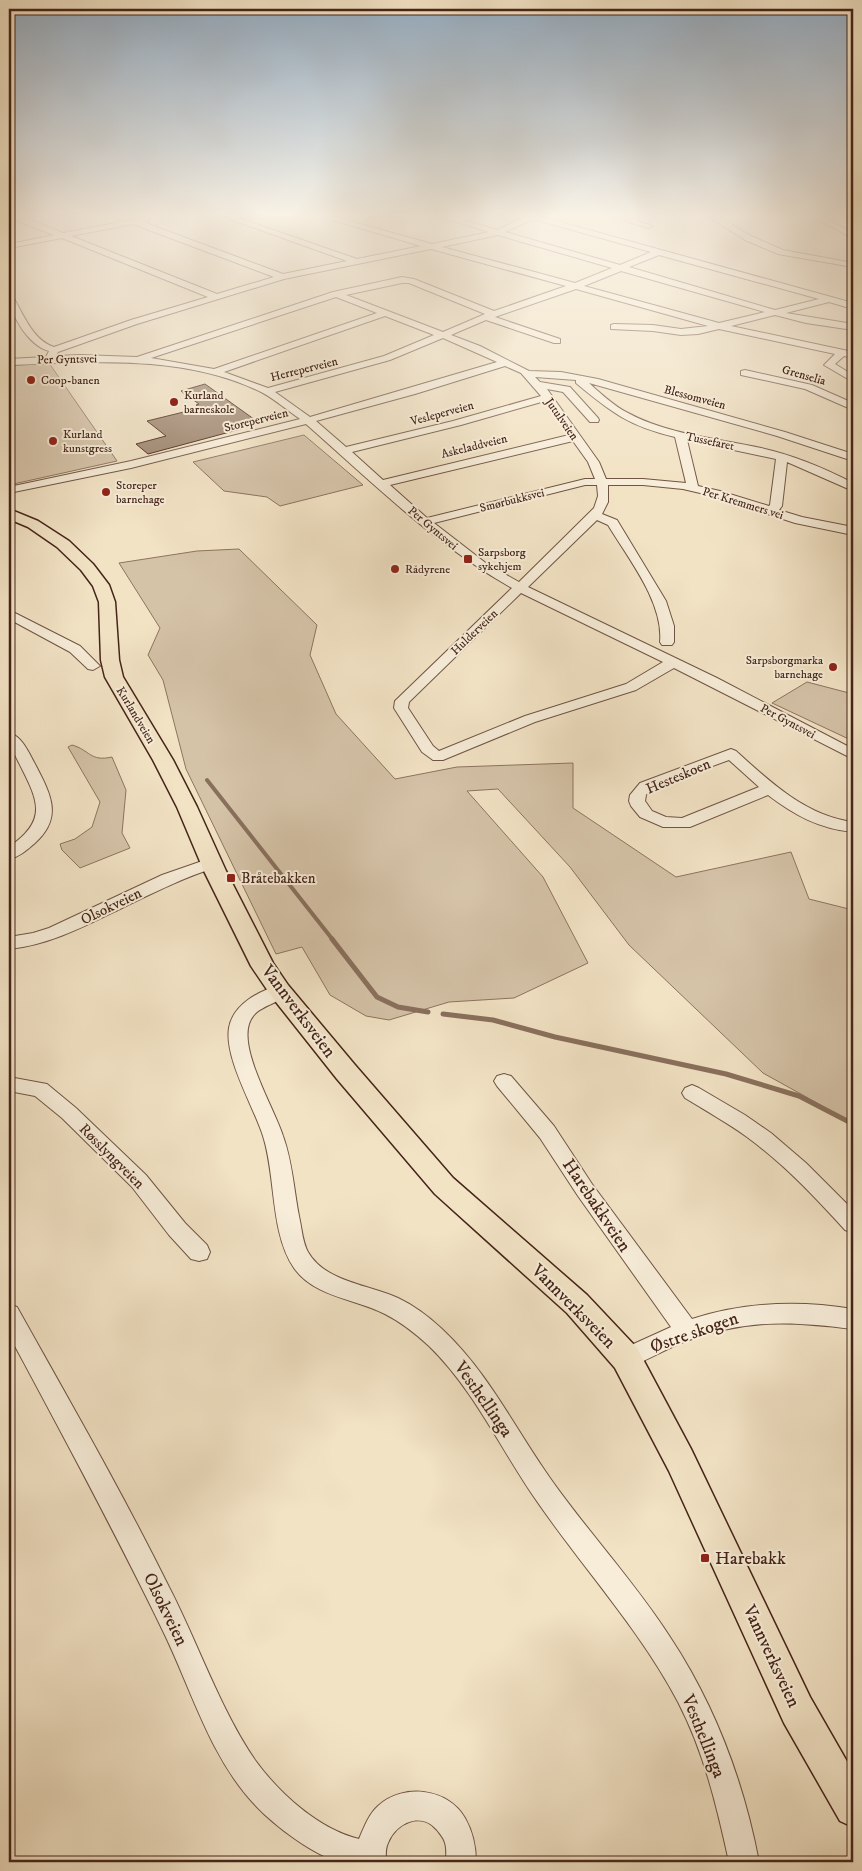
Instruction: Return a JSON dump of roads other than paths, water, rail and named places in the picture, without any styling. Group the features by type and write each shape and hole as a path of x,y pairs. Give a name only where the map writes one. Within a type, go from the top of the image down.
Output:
{"main road":[{"name":"Kurlandveien","path":"9,513 33,524 63,544 87,567 101,585 108,602 110,660 114,677 171,776 187,807 211,863"},
{"name":"Vannverksveien","path":"211,863 263,966 280,991 346,1072 444,1186 577,1304 626,1358 684,1468 797,1710 853,1808"}],"street":[{"path":"13,304 40,345 52,354 134,322 190,304"},
{"path":"141,360 155,353 304,304"},
{"name":"Jutulveien","path":"363,304 445,335 506,362 528,374 547,397 578,416 575,437 598,472 604,493 604,501 595,516"},
{"path":"462,304 557,341"},
{"name":"Herreperveien","path":"267,391 372,364 524,304"},
{"path":"642,304 723,327 853,355"},
{"path":"748,304 806,320 853,327"},
{"path":"614,328 654,328 686,332 723,327 811,304"},
{"path":"215,372 385,313"},
{"path":"842,353 829,365 853,379"},
{"name":"Per Gyntsvei","path":"9,362 52,354 141,360 215,372 267,391 308,420 424,522 483,567 853,755"},
{"name":"Storeperveien","path":"9,490 128,466 308,420 406,394 506,362"},
{"name":"Blessomveien","path":"528,374 546,373 576,378 796,437 853,458"},
{"name":"Grenselia","path":"745,373 818,390 853,407"},
{"name":"Tussefaret","path":"576,378 623,415 654,427 680,434 782,457 824,472 853,488"},
{"path":"538,386 564,388 570,393 578,416"},
{"name":"Vesleperveien","path":"344,451 458,423 547,397"},
{"path":"680,434 693,488"},
{"name":"Askeladdveien","path":"380,484 575,437"},
{"path":"771,511 776,506 782,457"},
{"name":"Smørbukksvei","path":"424,522 584,482 600,483"},
{"name":"Per Kremmers vei","path":"600,483 653,483 693,488 728,496 799,520 850,531"},
{"path":"595,516 613,523 660,601 665,611 668,631 667,642"},
{"name":"Hulderveien","path":"595,516 402,701 401,708 404,714 427,749 438,757 530,719 644,682 673,662"},
{"path":"850,531 853,516"},
{"path":"9,614 75,649 93,666"},
{"path":"9,737 19,747 41,790 45,811 38,831 32,838 9,854"},
{"name":"Hesteskoen","path":"770,789 684,823 657,820 646,814 639,806 638,795 645,786 727,749 770,789 801,810 827,823 853,827"},
{"name":"Olsokveien","path":"9,942 30,940 62,930 169,878 211,863"},
{"name":"Vesthellinga","path":"280,991 265,997 247,1010 238,1024 237,1034 238,1045 261,1102 280,1158 288,1216 298,1255 307,1268 321,1279 373,1297 407,1314 444,1346 460,1364 512,1438 538,1482 654,1637 676,1671 713,1749 744,1862"},
{"name":"Harebakkveien","path":"504,1081 547,1132 591,1198 687,1331"},
{"name":"Røsslyngveien","path":"9,1084 40,1089 69,1113 139,1181 177,1229 199,1252"},
{"path":"692,1093 746,1125 765,1139 805,1174 853,1224"},
{"name":"Østre skogen","path":"626,1358 687,1331 737,1316 777,1311 832,1314 853,1319"},
{"name":"Olsokveien","path":"9,1314 134,1544 174,1624 226,1739 242,1767 260,1790 318,1836 346,1850 371,1859 373,1839 380,1825 391,1813 404,1806 418,1804 432,1807 444,1815 454,1827 460,1842 461,1862"}],"waterway":[{"path":"207,780 333,940"},
{"path":"332,939 377,997 398,1007 428,1012"},
{"path":"443,1014 493,1020 555,1037 726,1074 799,1096 853,1124"}],"place":[{"name":"Coop-banen","path":"31,380"},
{"name":"Kurland barneskole","path":"174,402"},
{"name":"Kurland kunstgress","path":"53,441"},
{"name":"Storeper barnehage","path":"106,492"},
{"name":"Sarpsborg sykehjem","path":"468,559"},
{"name":"Rådyrene","path":"395,569"},
{"name":"Sarpsborgmarka barnehage","path":"833,667"},
{"name":"Bråtebakken","path":"231,878"},
{"name":"Harebakk","path":"705,1558"}]}
